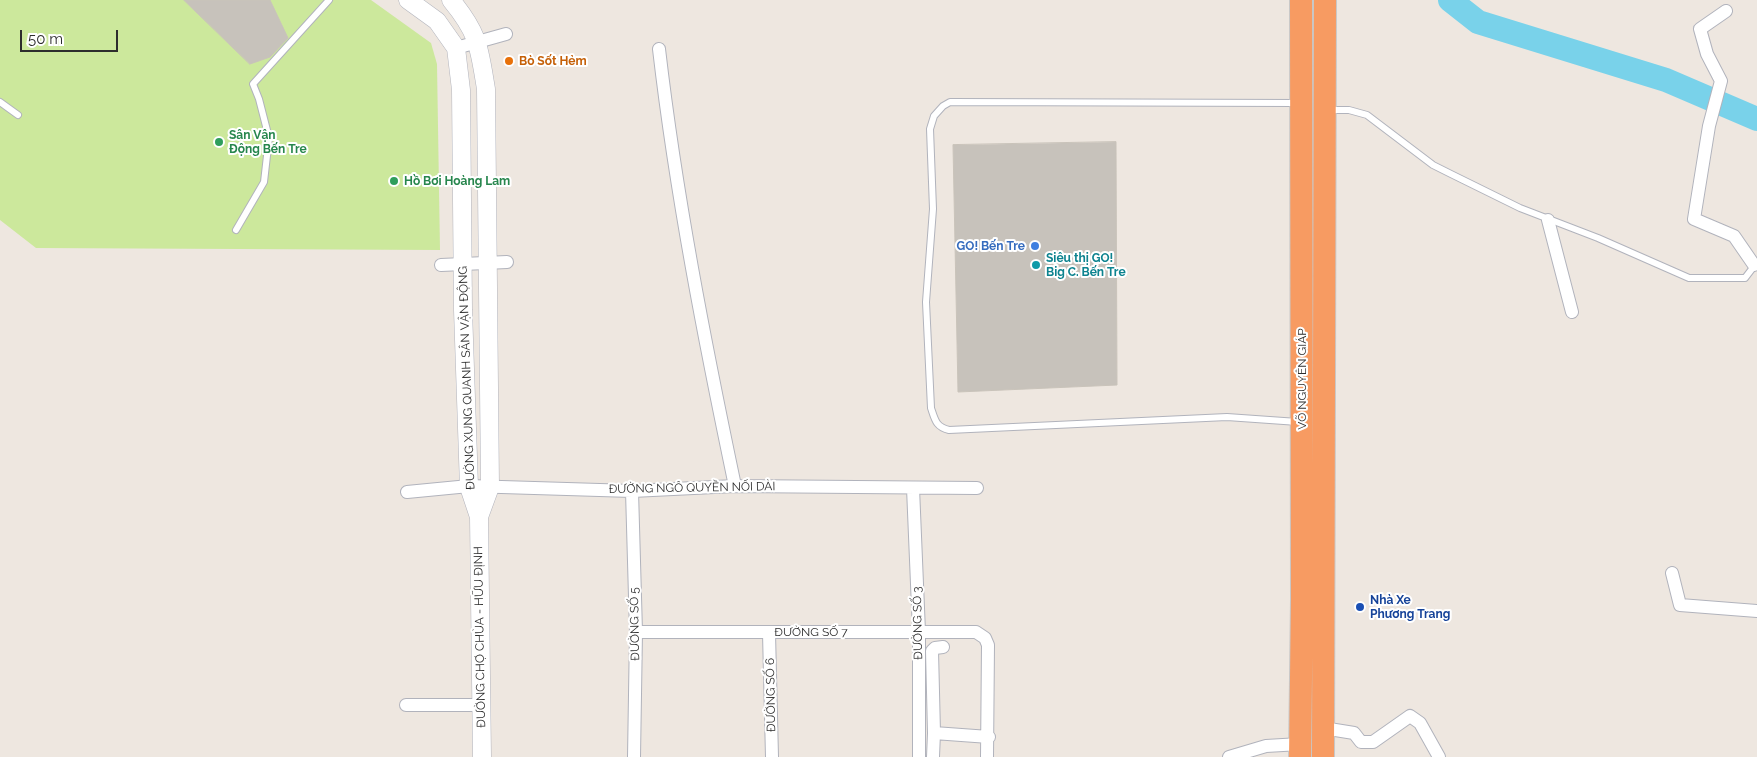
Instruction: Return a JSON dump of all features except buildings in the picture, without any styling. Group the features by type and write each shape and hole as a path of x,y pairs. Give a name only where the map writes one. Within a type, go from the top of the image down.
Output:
{"highway":[{"name":"VÕ NGUYÊN GIÁP","path":"1301,0 1302,422 1323,728 1323,757"},
{"name":"VÕ NGUYÊN GIÁP","path":"1300,751 1313,599 1325,0"}],"street":[{"name":"ĐƯỜNG XUNG QUANH SÂN VẬN ĐỘNG","path":"408,0 436,21 456,48 461,90 463,264 470,487 479,517"},
{"name":"ĐƯỜNG XUNG QUANH SÂN VẬN ĐỘNG","path":"451,0 469,21 478,42 486,89 486,263 490,487 479,517"},
{"path":"1726,11 1700,28 1707,54 1721,80 1707,133 1694,219 1734,236 1756,265"},
{"path":"456,48 506,34"},
{"path":"659,50 668,125 716,395 735,486"},
{"path":"1548,220 1572,312"},
{"path":"441,265 507,262"},
{"name":"ĐƯỜNG NGÔ QUYỀN NỐI DÀI","path":"407,492 470,487 632,491 735,486 977,488"},
{"name":"ĐƯỜNG SỐ 3","path":"913,488 919,632 919,757"},
{"name":"ĐƯỜNG SỐ 5","path":"632,491 636,632 634,757"},
{"name":"ĐƯỜNG CHỢ CHÙA - HỮU ĐỊNH","path":"479,517 482,757"},
{"path":"1672,573 1680,604 1757,611"},
{"name":"ĐƯỜNG SỐ 7","path":"636,632 976,632 985,638 988,645 989,737"},
{"name":"ĐƯỜNG SỐ 6","path":"769,632 772,757"},
{"path":"932,757 934,733 932,651 935,648 943,647"},
{"path":"406,705 480,705"},
{"path":"1323,728 1354,733 1361,742 1367,743 1373,742 1410,716 1420,723 1439,757"},
{"path":"934,733 989,737 987,757"},
{"path":"1229,757 1266,746 1300,751"}],"lane":[{"path":"236,230 264,182 269,138 253,84 329,0"},
{"path":"0,102 18,115"},
{"path":"1301,103 950,102 943,106 934,116 930,129 933,209 926,302 931,408 936,424 949,430 1227,416 1302,422"},
{"path":"1324,110 1349,110 1366,115 1433,164 1548,220 1598,238 1617,248 1689,278 1745,278 1756,265"}],"green space":[{"name":"Sân Vận Động Bến Tre","path":"0,0 371,0 431,43 437,64 440,250 36,248 0,220"}],"waterway":[{"path":"1450,0 1478,22 1666,80 1757,119"}],"place":[{"name":"Bò Sốt Hẻm","path":"509,61"},
{"name":"Sân Vận Động Bến Tre","path":"219,142"},
{"name":"Hồ Bơi Hoàng Lam","path":"394,181"},
{"name":"GO! Bến Tre","path":"1035,246"},
{"name":"Siêu thị GO! Big C. Bến Tre","path":"1036,265"},
{"name":"Nhà Xe Phương Trang","path":"1360,607"}]}
